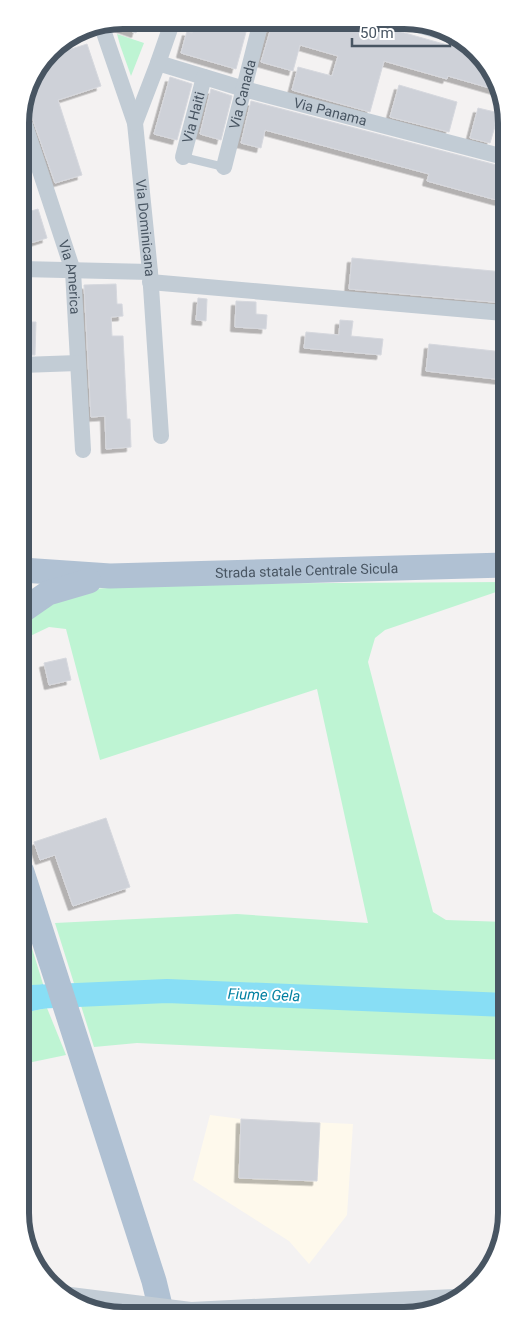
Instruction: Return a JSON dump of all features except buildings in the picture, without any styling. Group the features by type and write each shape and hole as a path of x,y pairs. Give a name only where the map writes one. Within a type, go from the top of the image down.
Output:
{"main road":[{"name":"Strada statale Centrale Sicula","path":"29,570 110,576 498,565"},
{"name":"Strada statale Centrale Sicula","path":"29,606 48,593 71,585 110,576"},
{"path":"29,893 154,1281 160,1307"}],"street":[{"path":"134,122 170,29"},
{"name":"Via Canada","path":"224,167 259,29"},
{"name":"Via Dominicana","path":"105,31 134,122 150,277 161,436"},
{"name":"Via Panama","path":"158,63 244,89 498,156"},
{"name":"Via Haiti","path":"183,158 204,77"},
{"name":"Via America","path":"29,137 73,271 83,450"},
{"path":"29,269 150,277 498,312"},
{"path":"29,365 78,363"},
{"path":"79,1296 151,1307"},
{"path":"275,1307 447,1297"}],"lane":[{"path":"183,158 224,167"}],"shaded area":[{"path":"210,1115 241,1119 353,1124 347,1215 309,1264 289,1241 193,1180"}],"green space":[{"path":"117,34 144,43 131,76 120,45"},
{"path":"498,582 498,591 385,630 375,638 368,662 433,912 446,920 498,922 498,1060 137,1043 94,1047 55,923 237,914 368,923 317,689 100,760 66,629 49,627 29,637 29,618 52,600 92,589 168,584"},
{"path":"29,938 43,984 29,988"},
{"path":"47,1008 66,1055 29,1063 29,1012"}],"water":[{"path":"43,984 47,1008 29,1012 29,988"}],"waterway":[{"name":"Fiume Gela","path":"29,998 167,991 498,1005"}]}
